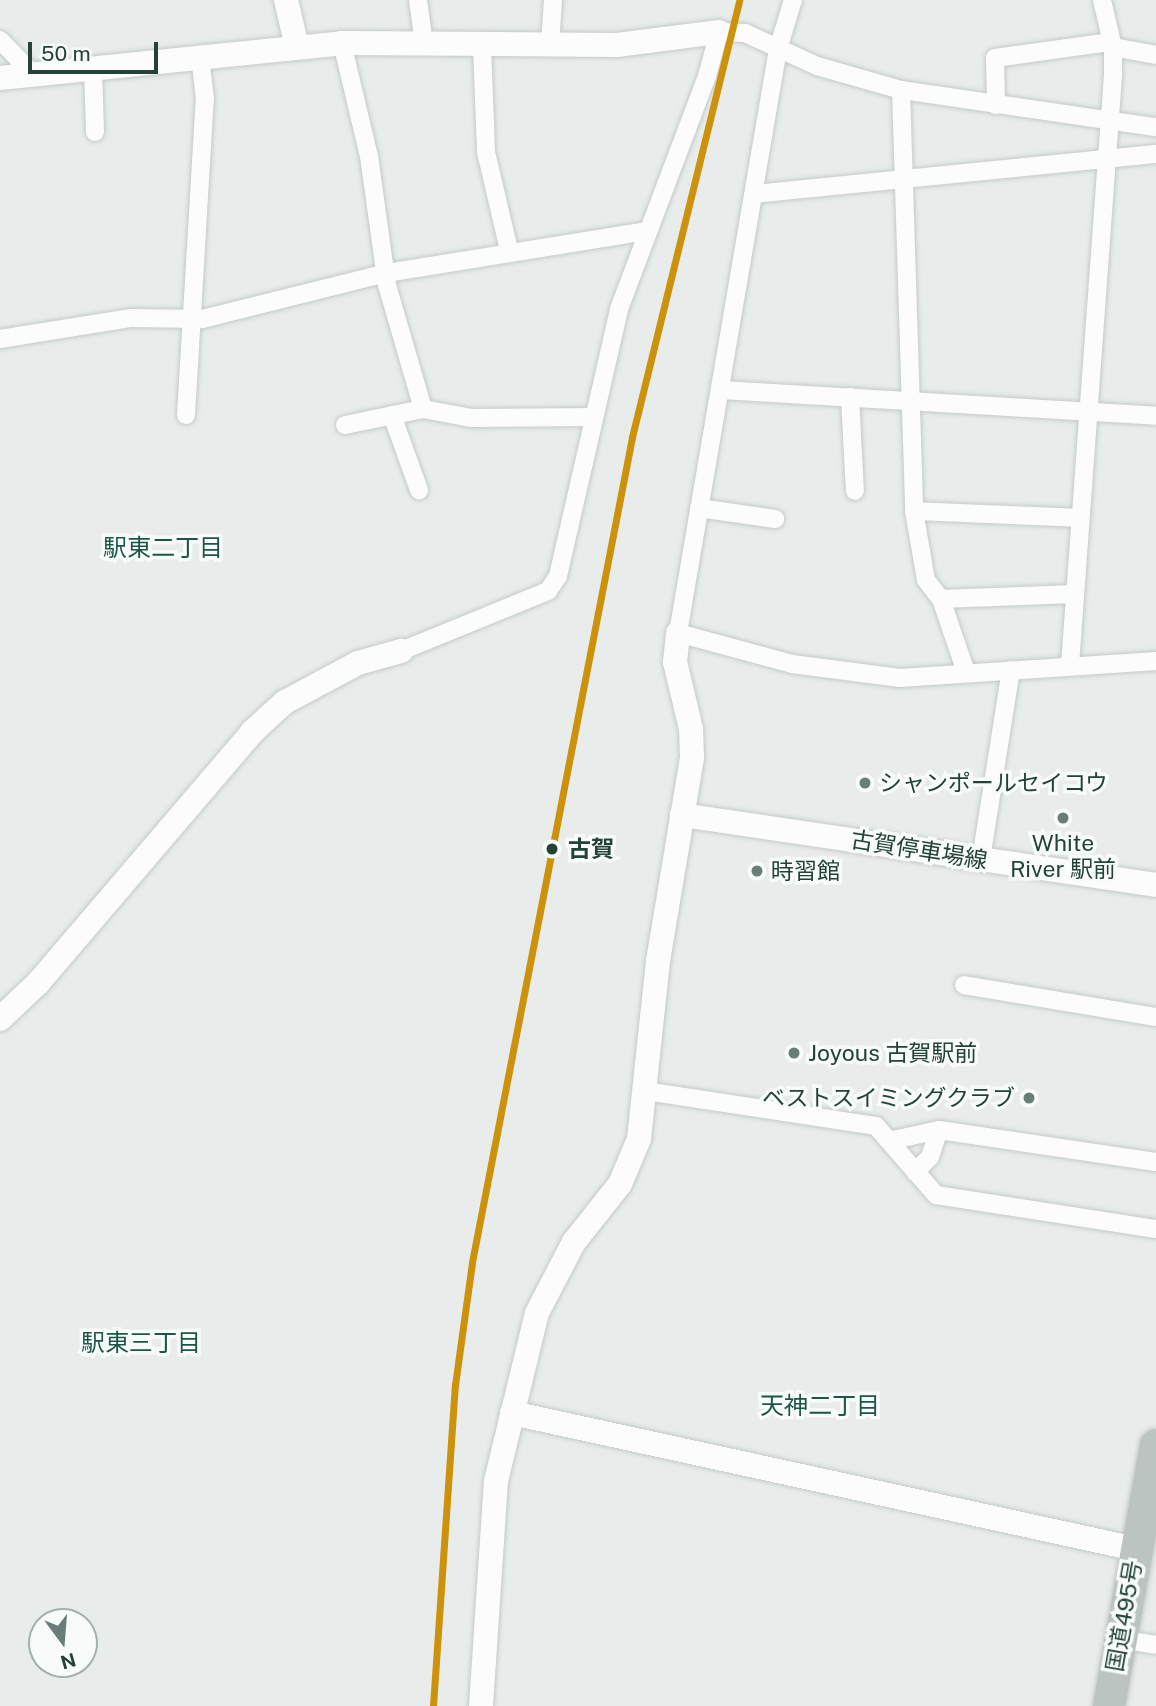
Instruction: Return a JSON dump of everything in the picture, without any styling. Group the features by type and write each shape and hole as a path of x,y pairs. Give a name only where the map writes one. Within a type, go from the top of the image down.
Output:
{"highway":[{"name":"国道495号","path":"1109,1706 1136,1549 1151,1492 1156,1445"}],"street":[{"path":"286,0 297,47"},
{"path":"418,0 424,44"},
{"path":"550,46 553,0"},
{"path":"481,1706 496,1481 537,1313 551,1281 632,1161 645,1091 658,961 692,757 691,729 675,662 678,633 722,390 778,49 793,0"},
{"path":"1070,665 1108,159 1112,45 1102,0"},
{"path":"0,1019 38,983 252,732 285,702 358,663 401,652 548,591 558,576 619,309 708,76 719,32"},
{"path":"0,78 93,66 342,43 617,45 719,32 745,33 817,66 901,90 1156,127"},
{"path":"0,40 32,73"},
{"path":"342,43 369,156 387,273 410,378 423,409"},
{"path":"996,105 995,58 1112,45 1156,55"},
{"path":"482,46 486,152 509,250"},
{"path":"186,415 205,99 200,57"},
{"path":"93,66 95,132"},
{"path":"901,90 901,181 914,512 926,580 941,599 966,673"},
{"path":"754,194 1156,155"},
{"path":"0,339 131,318 190,318 238,313 387,273 509,250 647,231"},
{"path":"722,390 1156,416"},
{"path":"850,397 855,491"},
{"path":"345,425 423,409 472,418 593,417"},
{"path":"392,415 419,490"},
{"path":"699,508 775,519"},
{"path":"914,512 1079,518"},
{"path":"941,599 1075,594"},
{"path":"678,633 792,664 878,677 1156,662"},
{"path":"981,859 1011,670"},
{"name":"古賀停車場線","path":"682,815 1156,885"},
{"path":"964,985 1156,1017"},
{"path":"645,1091 876,1126 893,1140 915,1172 936,1195 1156,1229"},
{"path":"893,1140 939,1130 1156,1163"},
{"path":"915,1172 930,1157 939,1130"},
{"path":"512,1413 1136,1549"},
{"path":"1119,1639 1156,1645"}],"transit line":[{"path":"433,1706 455,1385 472,1262 632,437 739,0"}],"place":[{"name":"シャンポールセイコウ","path":"865,783"},
{"name":"White River 駅前","path":"1063,818"},
{"name":"古賀","path":"552,849"},
{"name":"時習館","path":"757,871"},
{"name":"Joyous 古賀駅前","path":"794,1053"},
{"name":"ベストスイミングクラブ","path":"1029,1098"}],"district":[{"name":"駅東二丁目","path":"163,548"},
{"name":"駅東三丁目","path":"141,1343"},
{"name":"天神二丁目","path":"820,1406"}]}
